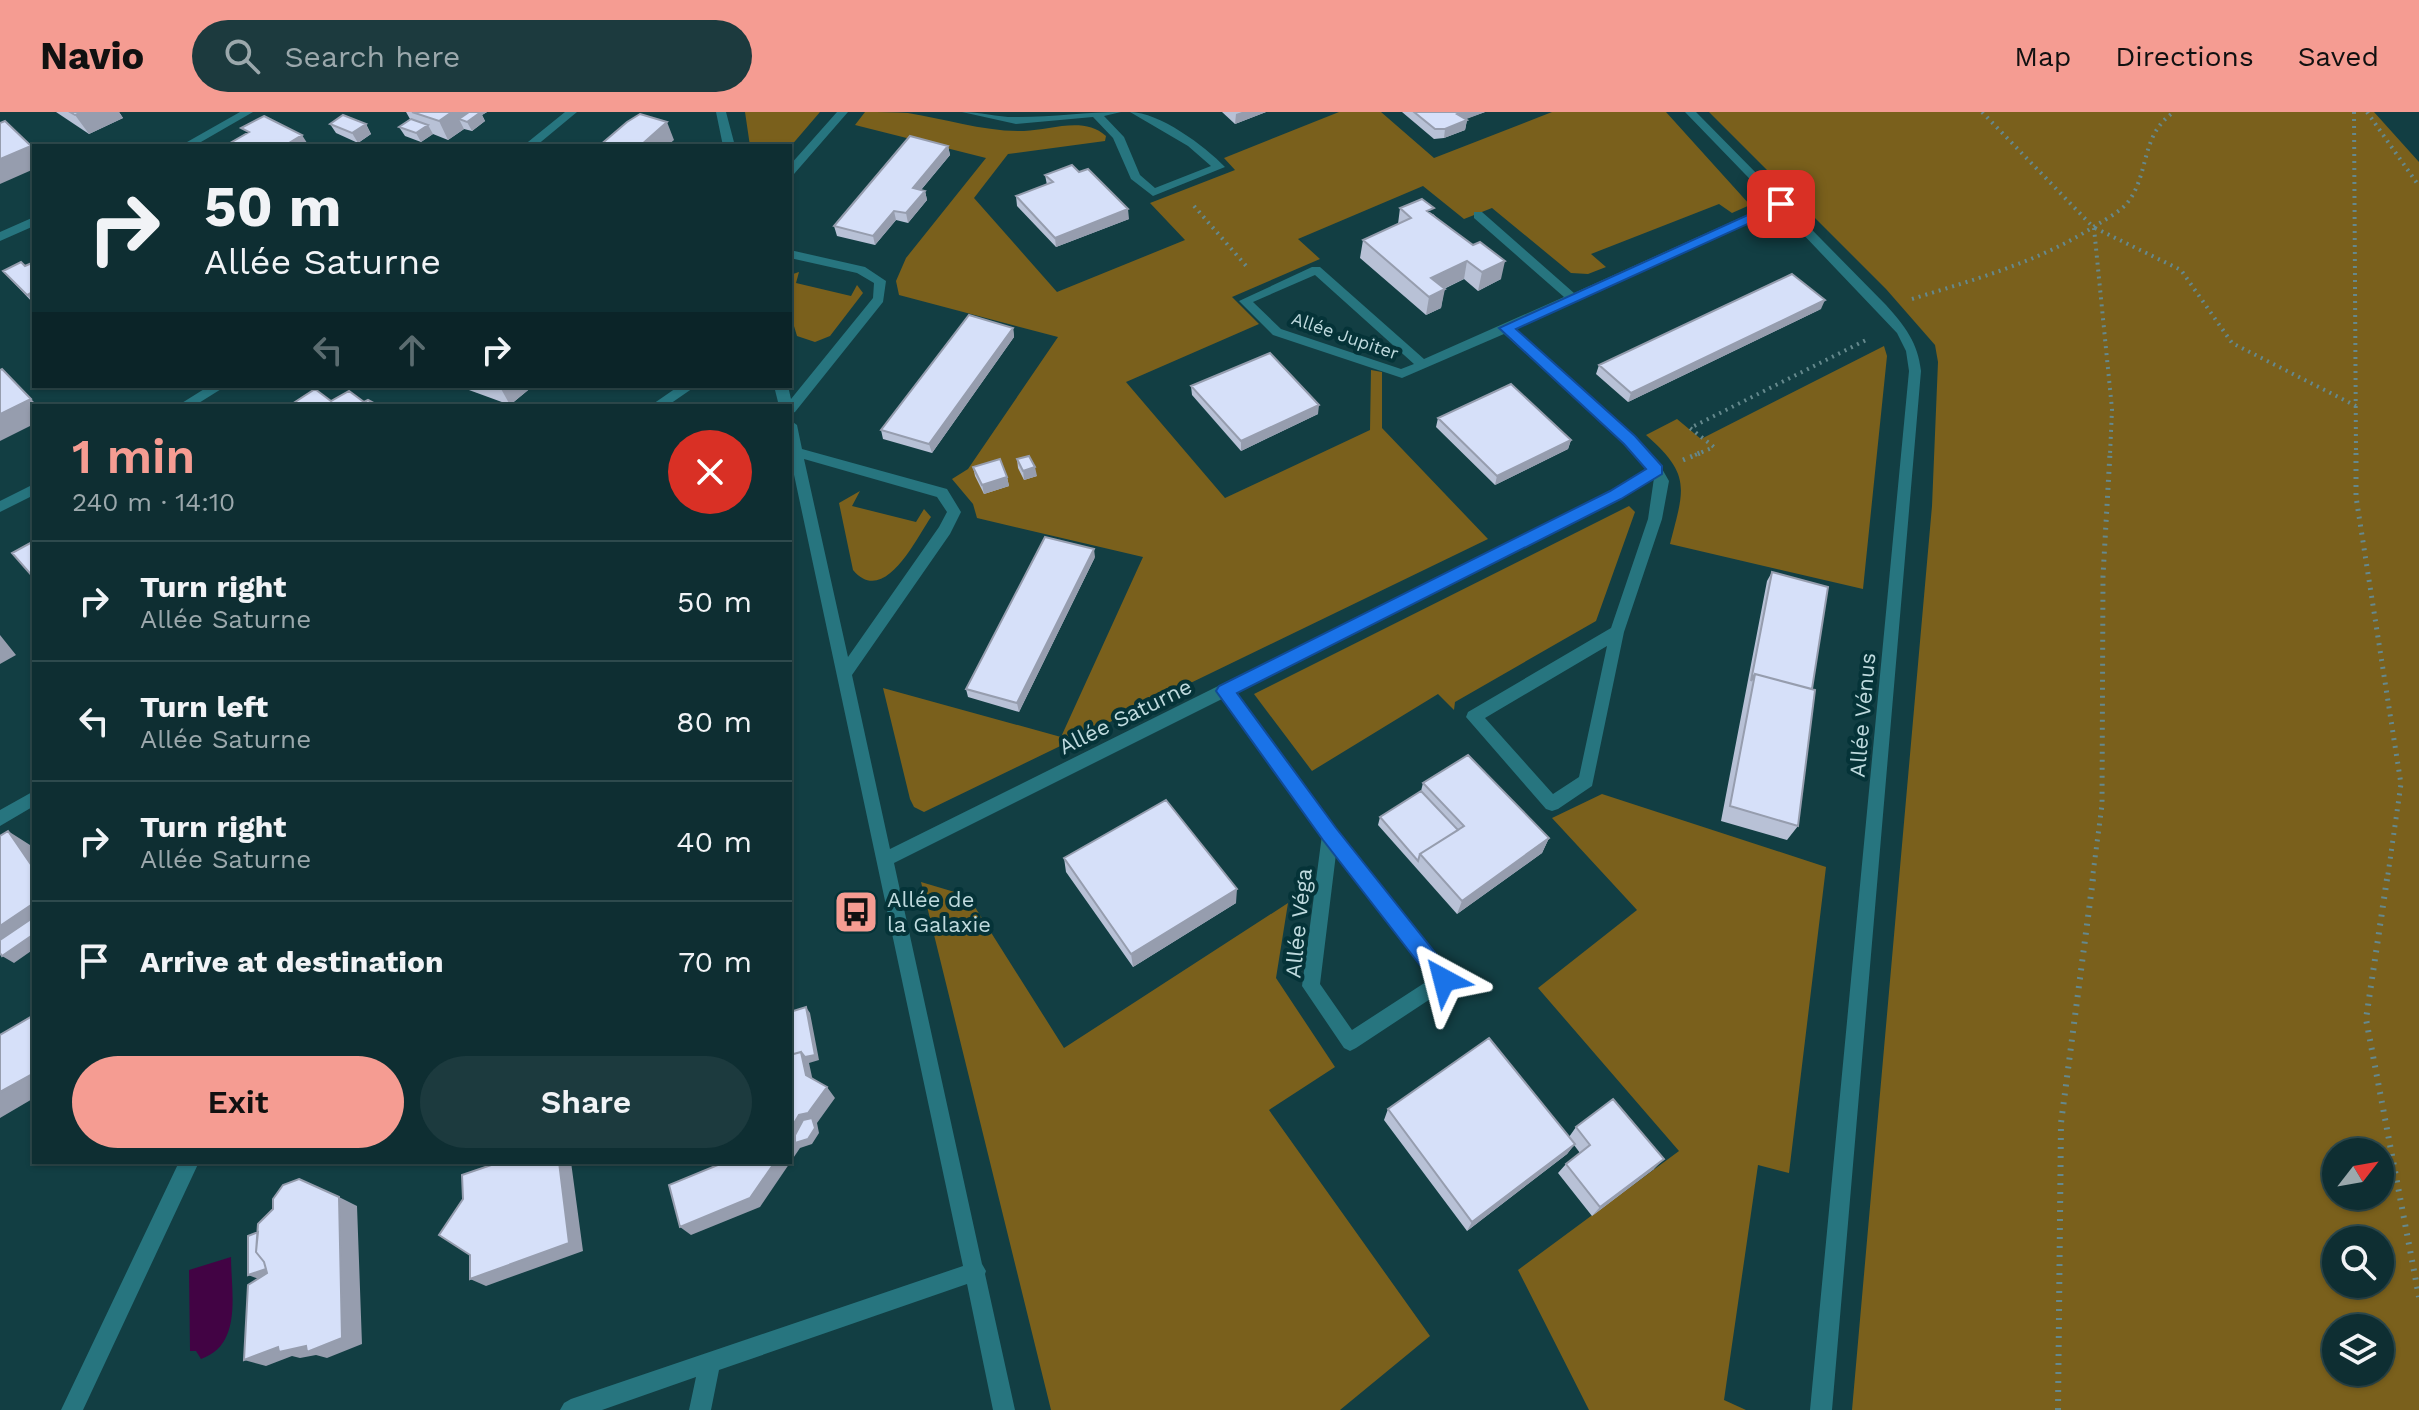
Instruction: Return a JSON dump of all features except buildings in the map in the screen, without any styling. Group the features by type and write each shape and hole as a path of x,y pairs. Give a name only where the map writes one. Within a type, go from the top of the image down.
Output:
{"street":[{"path":"190,144 248,112"},
{"path":"532,144 572,112"},
{"path":"721,112 729,144"},
{"path":"792,170 843,112"},
{"path":"967,112 1016,121 1116,112"},
{"path":"1096,114 1118,137 1135,177 1153,193 1219,167 1192,144 1135,112"},
{"name":"Allée Vénus","path":"1690,112 1882,308 1913,348 1915,371 1821,1410"},
{"path":"1617,632 1474,717 1552,804 1586,781 1617,632 1655,519 1662,481 1630,440 1506,328 1781,204"},
{"path":"1478,215 1572,298"},
{"path":"0,237 32,222"},
{"path":"791,404 879,299 880,281 861,270 792,254"},
{"name":"Allée Jupiter","path":"1423,365 1316,270 1245,301 1277,332 1402,374 1423,365 1506,328"},
{"path":"188,404 216,388"},
{"path":"660,404 686,388"},
{"path":"792,434 1004,1410"},
{"path":"796,452 942,493 954,512 945,530 844,674"},
{"name":"Allée Saturne","path":"886,859 1616,495 1656,470"},
{"path":"0,507 32,490"},
{"name":"Allée Véga","path":"1225,691 1330,834 1444,980 1350,1042 1311,986 1330,834"},
{"path":"0,819 32,799"},
{"path":"72,1410 188,1164"},
{"path":"571,1410 976,1271"},
{"path":"700,1410 710,1362"}],"path":[{"path":"1982,112 2094,228 2181,270 2232,343 2356,406"},
{"path":"1882,308 2063,246 2094,228 2128,203 2151,135 2162,118 2174,112"},
{"path":"2354,112 2356,497 2401,784 2366,1019 2419,1297"},
{"path":"2367,112 2419,186"},
{"path":"1175,184 1268,291"},
{"path":"2058,1410 2061,1123 2102,805 2103,576 2112,409 2094,228"},
{"path":"1656,470 1714,447 1690,428 1897,325"}],"shaded area":[{"path":"745,112 820,112 792,145 750,144"},
{"path":"865,112 908,113 1009,131 1078,125 1106,136 1105,141 1008,154 974,198 1057,292 1185,240 1150,203 1235,170 1224,158 1339,112 1381,112 1434,158 1552,112 1666,112 1750,205 1732,213 1719,204 1591,254 1606,267 1588,274 1571,273 1492,208 1464,219 1423,186 1298,239 1320,259 1232,297 1259,324 1126,382 1225,498 1370,430 1371,370 1382,372 1382,428 1488,539 924,812 914,807 910,799 883,688 1061,737 1143,557 977,518 973,504 952,479 968,469 1058,337 899,295 896,281 906,258 986,158 855,125"},
{"path":"1709,112 2374,112 2419,162 2419,1410 1852,1410 1932,506 1938,362 1935,345 1886,289"},
{"path":"799,272 796,283 851,296 857,285 863,293 830,336 815,342 797,336 792,320 792,274"},
{"path":"1884,346 1887,356 1863,589 1670,544 1681,496 1678,473 1661,449 1646,435 1677,419 1701,439"},
{"path":"860,491 852,506 916,522 924,509 931,517 898,566 876,580 865,579 853,570 839,503"},
{"path":"1629,506 1635,512 1596,621 1455,702 1454,710 1438,694 1312,771 1254,694"},
{"path":"1602,794 1826,867 1789,1173 1758,1165 1724,1400 1746,1410 1589,1410 1518,1270 1679,1151 1538,988 1637,910 1552,818"},
{"path":"921,882 968,896 1064,1048 1288,903 1276,978 1335,1067 1269,1110 1430,1336 1340,1410 1051,1410"},
{"path":"231,1257 233,1301 229,1330 214,1352 201,1359 196,1351 190,1351 189,1270"}],"place":[{"name":"Allée de la Galaxie","path":"856,912"}],"route":[{"path":"1444,980 1330,834 1225,691 1616,495 1656,470 1630,440 1506,328 1781,204"}]}
